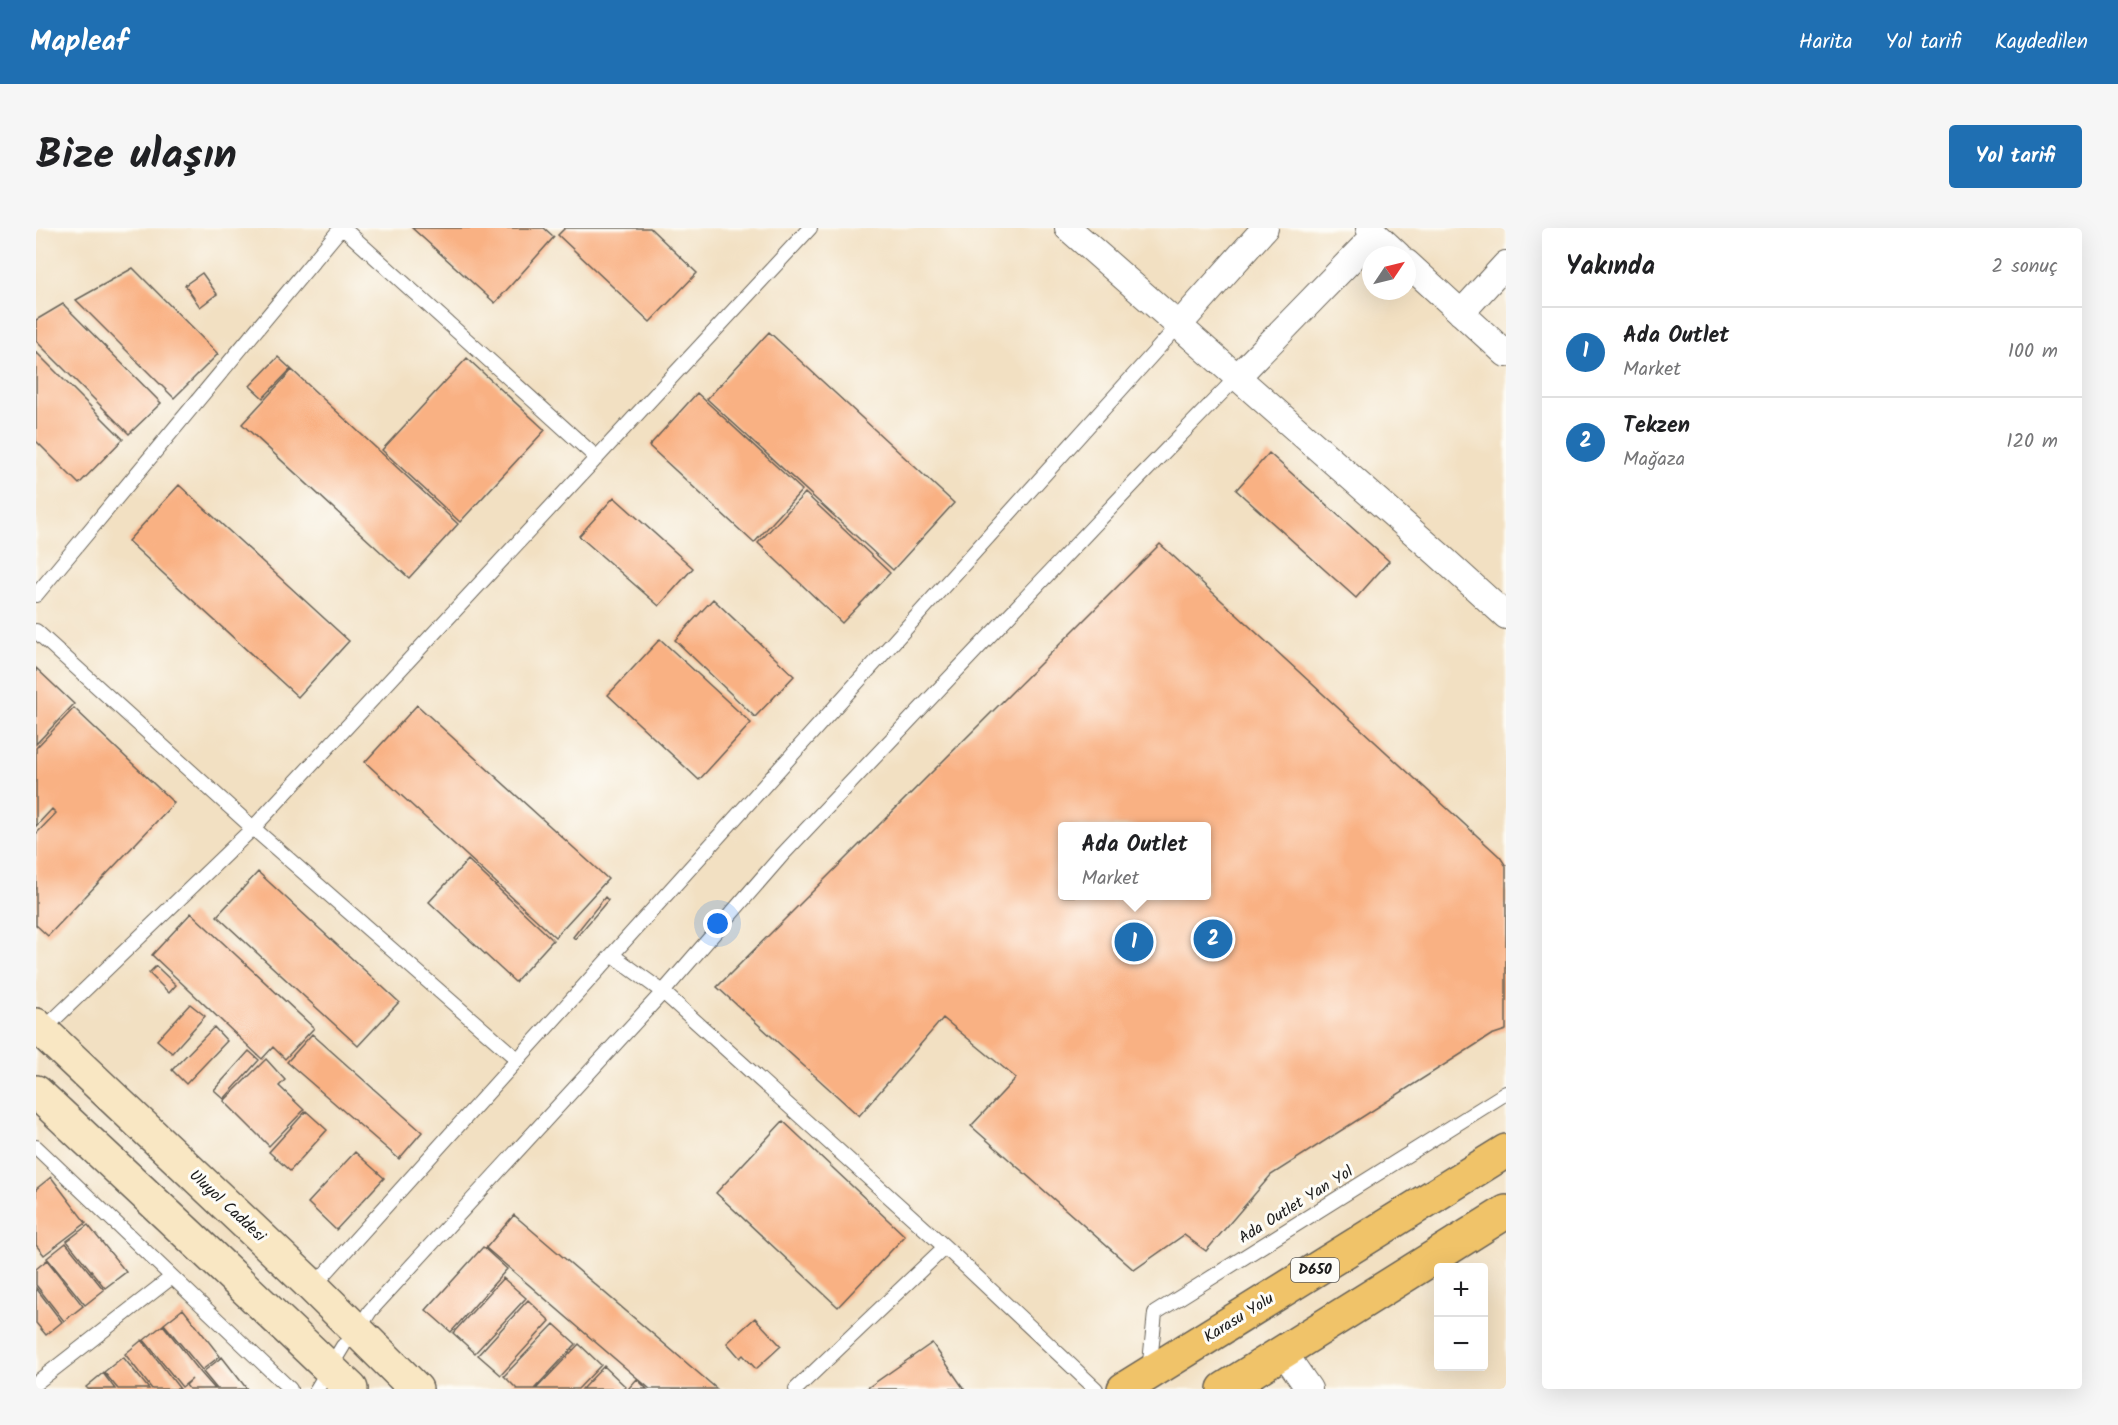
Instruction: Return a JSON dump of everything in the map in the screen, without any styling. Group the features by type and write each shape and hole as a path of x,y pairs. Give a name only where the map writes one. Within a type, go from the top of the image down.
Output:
{"highway":[{"path":"1302,1278 1506,1132"},
{"name":"Karasu Yolu","path":"1136,1381 1506,1151"},
{"path":"1224,1389 1506,1212"},
{"path":"1343,1314 1506,1232"}],"main road":[{"name":"Uluyol Caddesi","path":"38,1030 313,1287 339,1365"},
{"name":"Uluyol Caddesi","path":"36,1092 164,1212 339,1365 416,1389"}],"street":[{"path":"1068,228 1506,616"},
{"path":"1178,326 1264,228"},
{"path":"1237,377 1372,231 1388,246"},
{"path":"1461,313 1506,264"},
{"path":"1416,271 1506,354"},
{"path":"1284,1353 1309,1389"}],"lane":[{"path":"36,595 342,228 597,458"},
{"path":"38,1030 253,828 810,228"},
{"path":"313,1287 1178,326"},
{"path":"339,1365 370,1311 663,992 791,846 1237,377"},
{"path":"36,631 253,828 518,1060"},
{"path":"612,955 663,992 945,1247 1096,1389"},
{"name":"Ada Outlet Yan Yol","path":"1136,1381 1155,1313 1506,1093"},
{"path":"36,1148 290,1389"},
{"path":"796,1389 945,1247"},
{"path":"36,1383 172,1277"}],"building":[{"path":"412,228 544,228 554,237 495,303"},
{"path":"565,228 650,228 697,273 650,322 558,235"},
{"path":"133,268 218,354 174,398 76,300"},
{"path":"202,273 217,294 200,307 185,285"},
{"path":"63,304 161,403 129,434 36,341 36,320"},
{"path":"769,332 954,503 893,570 707,399"},
{"path":"36,352 123,439 79,484 36,441"},
{"path":"278,357 291,369 263,398 250,386"},
{"path":"467,358 545,430 460,522 382,450"},
{"path":"292,370 458,524 409,578 242,424"},
{"path":"697,393 802,490 754,543 649,446"},
{"path":"1269,453 1389,561 1356,598 1236,490"},
{"path":"179,485 349,641 298,697 128,541"},
{"path":"805,493 890,573 842,623 758,543"},
{"path":"614,497 693,568 659,606 579,536"},
{"path":"1160,544 1500,857 1506,866 1506,1030 1491,1035 1271,1175 1206,1251 1184,1235 1134,1270 971,1126 1016,1078 943,1018 859,1116 717,987"},
{"path":"713,599 794,676 755,717 675,640"},
{"path":"660,639 751,723 699,780 608,695"},
{"path":"36,668 74,704 36,744"},
{"path":"417,705 608,879 555,937 365,762"},
{"path":"74,708 174,803 48,936 36,925 36,834 56,813 52,809 36,826 36,748"},
{"path":"468,860 553,940 515,982 429,902"},
{"path":"258,872 399,1002 358,1046 217,916"},
{"path":"605,897 608,900 575,939 573,937"},
{"path":"191,913 314,1028 285,1059 273,1047 262,1059 152,955"},
{"path":"156,966 176,985 169,993 149,973"},
{"path":"190,1004 205,1016 172,1053 157,1040"},
{"path":"214,1027 227,1041 186,1084 172,1070"},
{"path":"312,1034 422,1132 399,1159 287,1062"},
{"path":"249,1051 259,1060 224,1099 214,1090"},
{"path":"266,1059 285,1080 279,1086 304,1110 269,1146 224,1101"},
{"path":"306,1111 327,1130 290,1171 269,1152"},
{"path":"783,1121 905,1236 838,1307 716,1193"},
{"path":"355,1152 384,1178 336,1230 308,1203"},
{"path":"51,1177 86,1223 44,1255 36,1245 36,1189"},
{"path":"514,1215 717,1389 650,1389 486,1248"},
{"path":"88,1225 126,1272 105,1288 67,1241"},
{"path":"66,1243 104,1290 85,1305 47,1258"},
{"path":"483,1247 507,1269 451,1332 426,1310"},
{"path":"47,1260 83,1306 64,1321 36,1285 36,1269"},
{"path":"503,1278 526,1298 475,1353 453,1333"},
{"path":"36,1288 62,1322 46,1335 36,1323"},
{"path":"528,1300 550,1321 501,1375 478,1355"},
{"path":"183,1309 220,1356 202,1370 164,1324"},
{"path":"755,1318 781,1346 756,1369 743,1355 740,1358 727,1343"},
{"path":"554,1324 576,1344 534,1389 517,1389 504,1376"},
{"path":"163,1325 215,1389 189,1389 186,1385 192,1379 182,1387 144,1340"},
{"path":"142,1340 180,1389 152,1389 125,1354"},
{"path":"932,1343 964,1389 866,1389"},
{"path":"579,1344 601,1365 578,1389 536,1389"},
{"path":"123,1357 149,1389 118,1389 104,1372"},
{"path":"222,1357 247,1389 217,1389 203,1372"},
{"path":"604,1366 626,1387 624,1389 582,1389"},
{"path":"103,1373 115,1389 88,1389 86,1387"},
{"path":"637,1379 647,1389 628,1389"}],"place":[{"name":"Tekzen","path":"1213,939"},
{"name":"Ada Outlet","path":"1134,942"}]}
